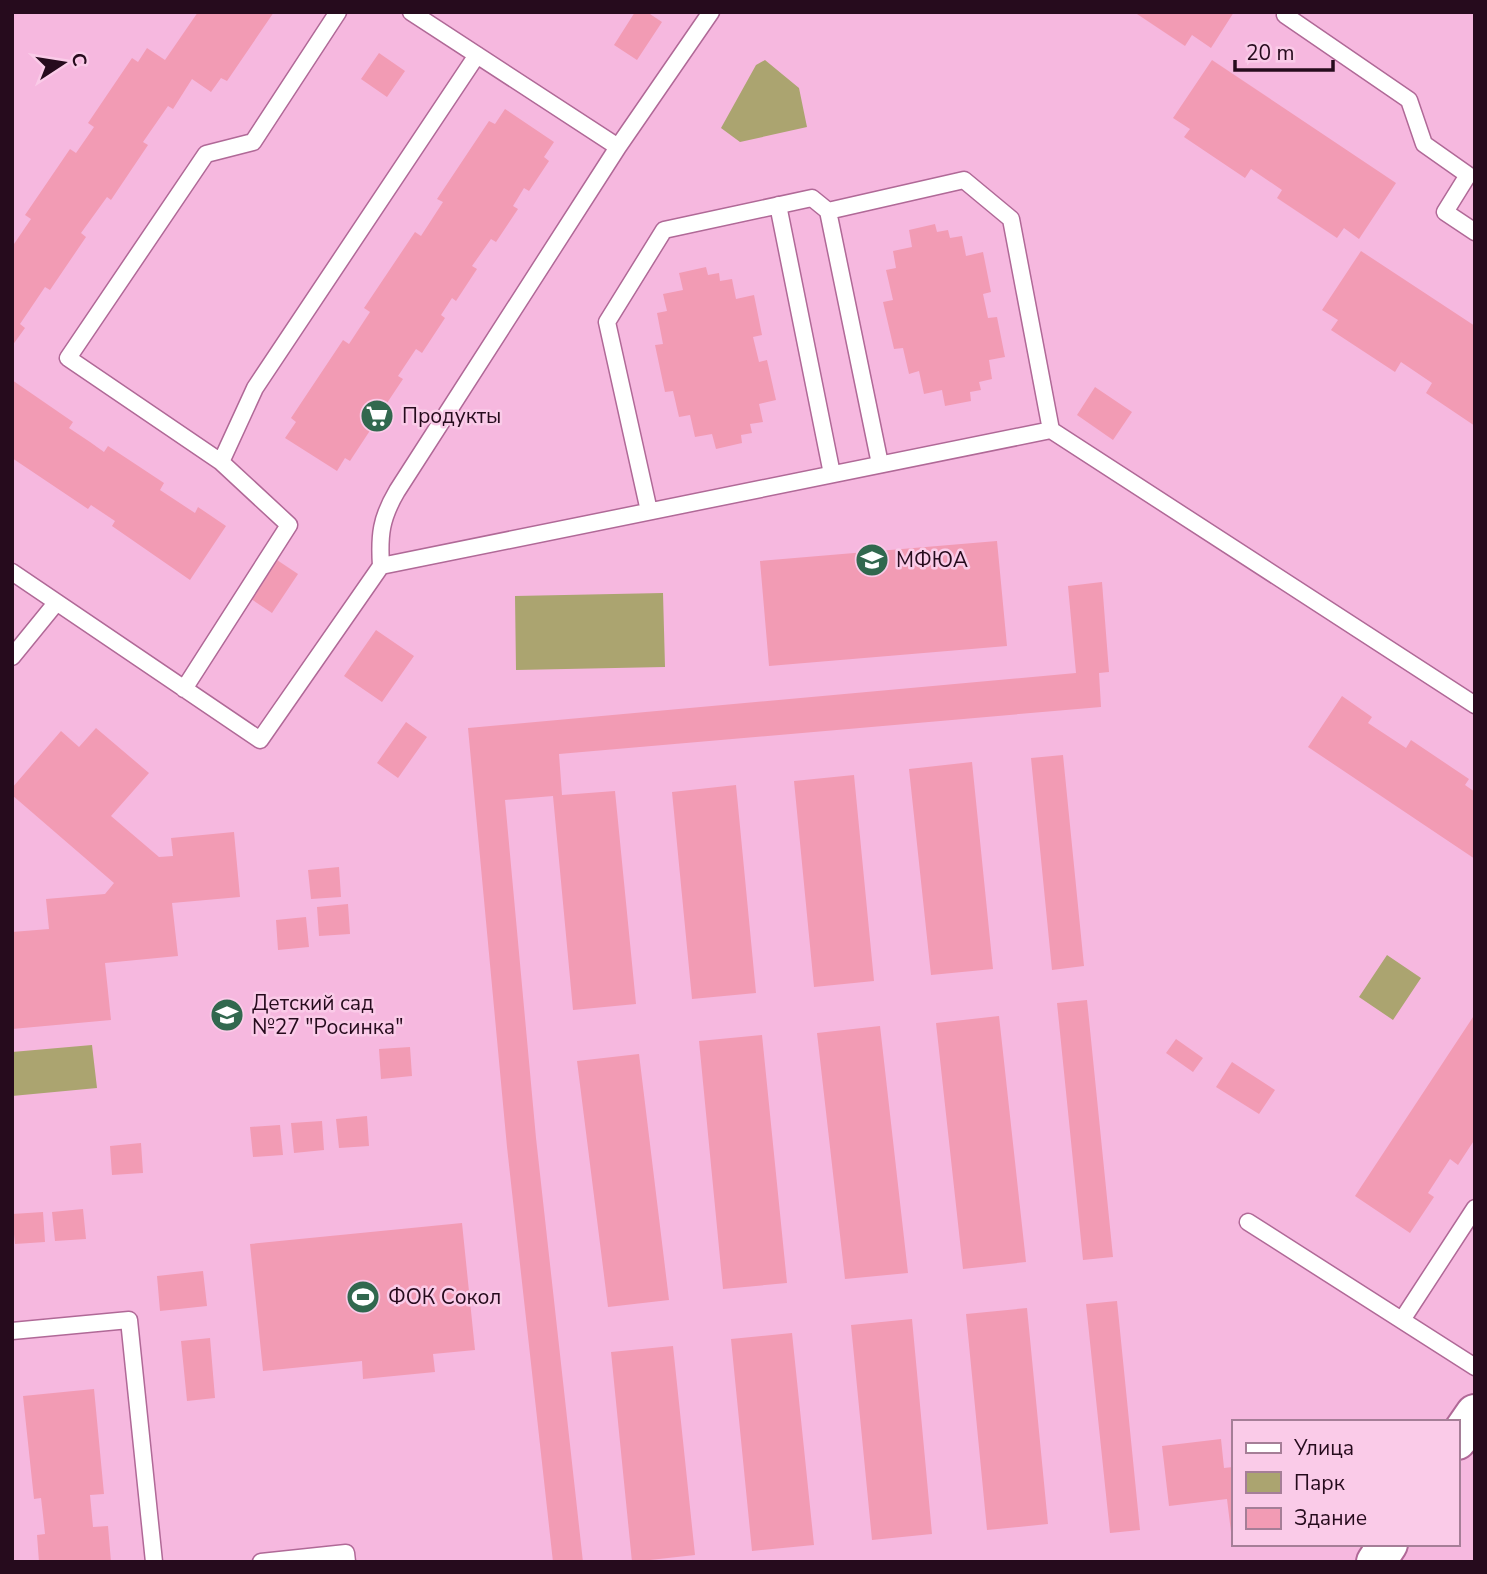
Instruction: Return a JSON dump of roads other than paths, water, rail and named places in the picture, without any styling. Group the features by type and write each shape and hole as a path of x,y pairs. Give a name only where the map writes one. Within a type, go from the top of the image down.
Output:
{"street":[{"path":"1459,1437 1475,1414"},
{"path":"1376,1562 1387,1546"}],"lane":[{"path":"184,689 289,525 221,462 68,358 206,154 253,142 338,12"},
{"path":"411,12 618,147"},
{"path":"12,572 260,740 381,566 381,525 397,491 618,147 711,12"},
{"path":"1287,12 1285,15 1409,100 1424,144 1468,175 1446,212 1475,232"},
{"path":"221,462 255,388 477,55"},
{"path":"828,211 964,180 1011,219 1051,430"},
{"path":"649,511 607,322 664,230 812,198 828,211 880,464"},
{"path":"778,205 832,474"},
{"path":"381,566 1051,430 1475,705"},
{"path":"12,657 56,603"},
{"path":"1402,1320 1475,1208"},
{"path":"1248,1222 1475,1367"},
{"path":"12,1331 129,1320 154,1562"},
{"path":"261,1562 346,1553 347,1562"}],"place":[{"name":"Продукты","path":"377,416"},
{"name":"МФЮА","path":"872,560"},
{"name":"Детский сад №27 \"Росинка\"","path":"227,1015"},
{"name":"ФОК Сокол","path":"363,1297"}]}
